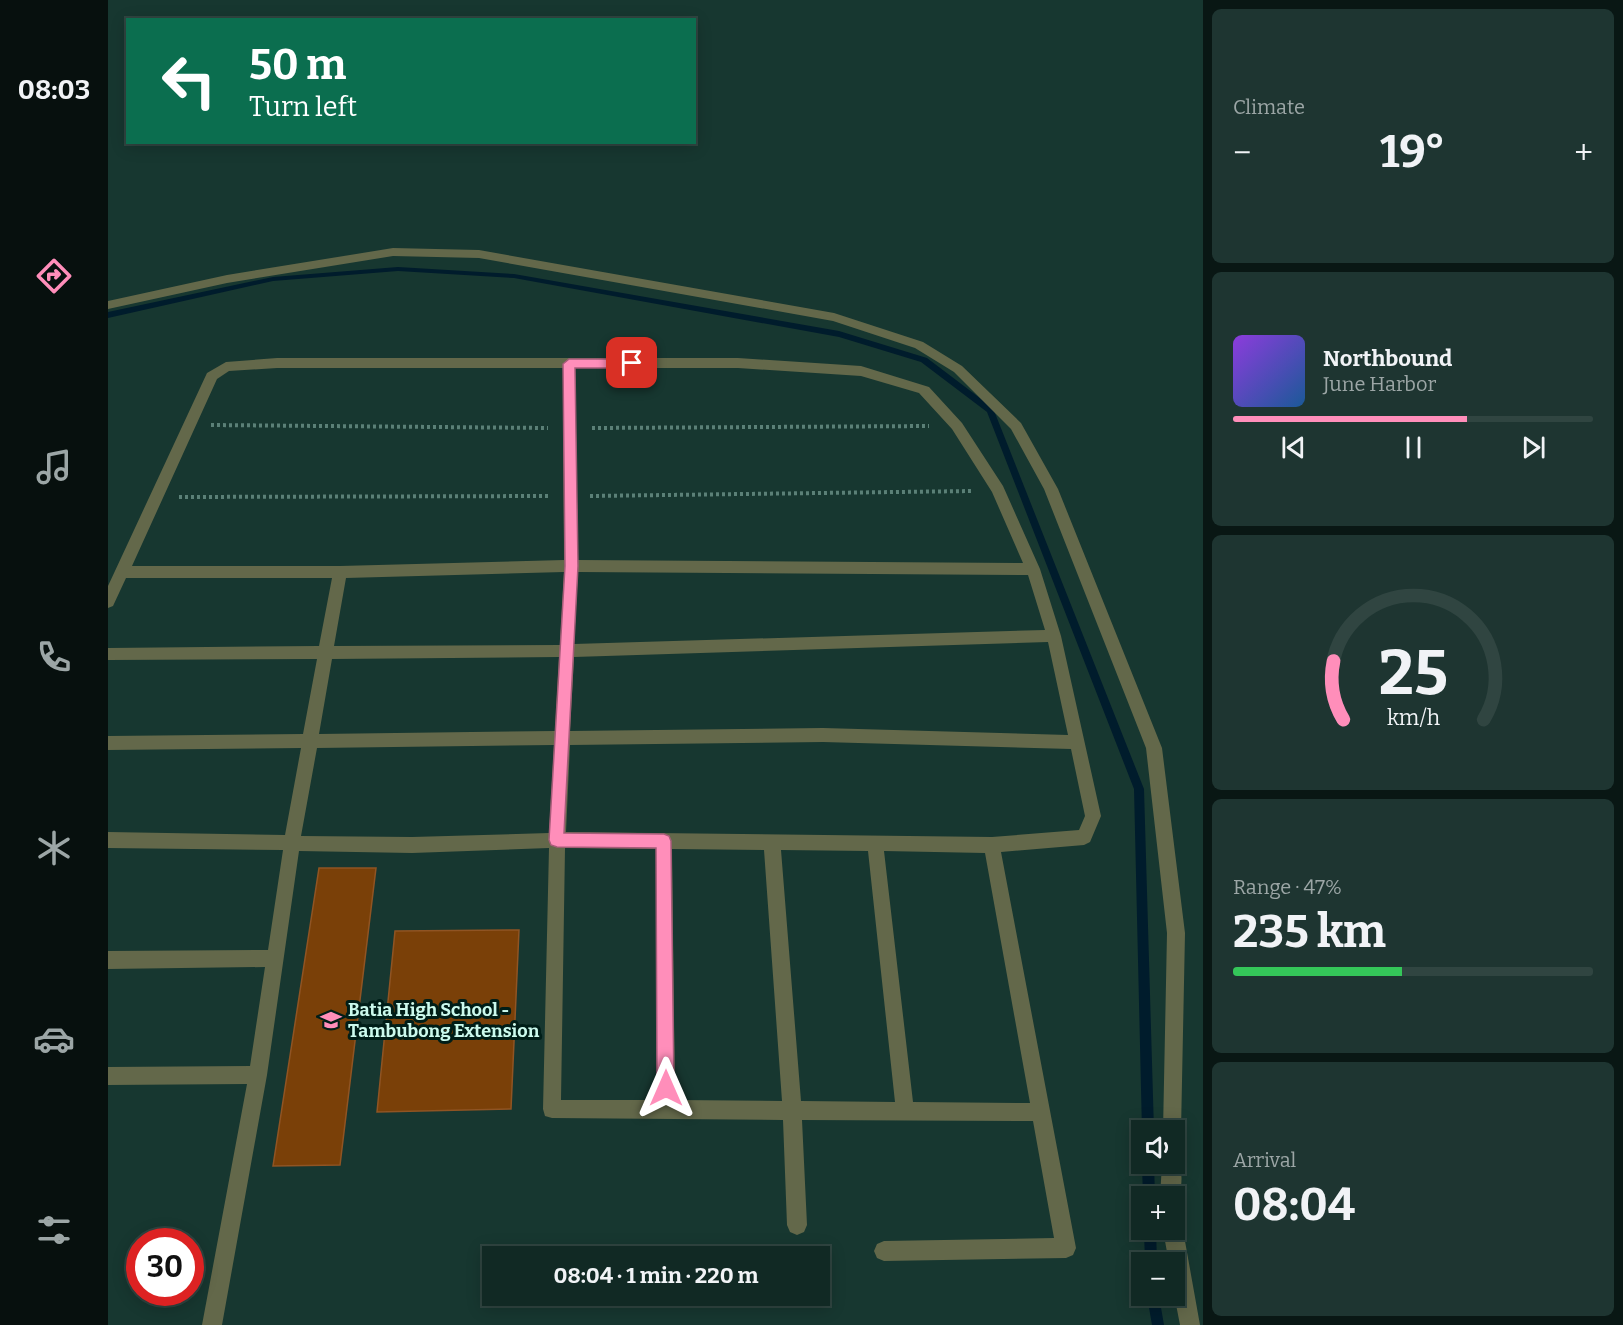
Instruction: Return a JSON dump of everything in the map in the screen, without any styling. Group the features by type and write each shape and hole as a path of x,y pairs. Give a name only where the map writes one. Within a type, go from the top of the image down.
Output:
{"street":[{"path":"108,305 227,279 393,252 479,254 834,317 919,345 958,369 1016,426 1051,489 1154,748 1176,933 1172,1120"},
{"path":"108,603 212,376 226,367 277,363 738,363 861,371 924,390 957,426 998,490 1033,568 1054,636 1093,816 1084,837 992,845 557,840 412,845 108,840"},
{"path":"569,364 571,566 557,840 552,1109 1041,1112"},
{"path":"122,572 340,572 571,566 1033,568"},
{"path":"212,1325 258,1075 292,842 340,572"},
{"path":"108,654 567,651 1054,636"},
{"path":"108,742 823,735 1078,742"},
{"path":"664,841 666,1110"},
{"path":"772,842 792,1110 797,1226"},
{"path":"875,844 905,1111"},
{"path":"884,1251 1066,1248 992,845"},
{"path":"108,960 276,958"},
{"path":"108,1076 258,1075"},
{"path":"1175,1240 1190,1325"}],"building":[{"path":"319,868 376,868 340,1165 273,1166"},
{"path":"519,930 511,1109 377,1112 395,931"}],"waterway":[{"path":"108,315 273,279 398,269 514,276 839,334 924,360 990,410 1139,789 1148,1120"},
{"path":"1148,1174 1149,1186"},
{"path":"1150,1240 1151,1252"},
{"path":"1155,1306 1158,1325"}],"place":[{"name":"Batia High School - Tambubong Extension","path":"331,1020"}],"route":[{"path":"632,363 569,364 571,566 557,840 664,841 666,1088"}]}
